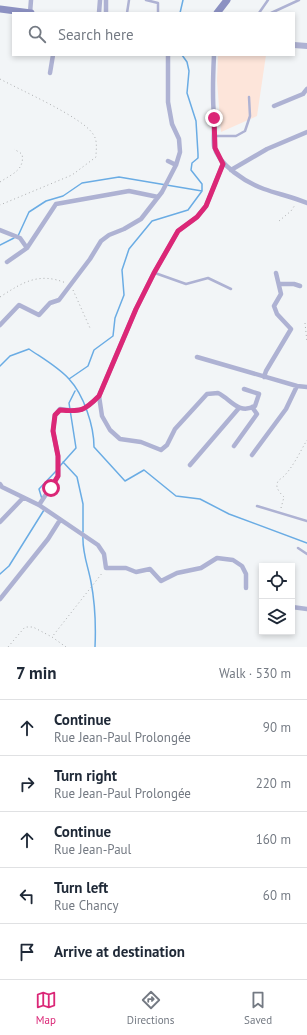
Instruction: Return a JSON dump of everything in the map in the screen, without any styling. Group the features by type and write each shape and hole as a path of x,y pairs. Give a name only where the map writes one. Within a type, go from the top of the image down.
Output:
{"main road":[{"path":"218,12 228,0"},
{"path":"0,9 23,12"}],"street":[{"path":"31,0 31,12"},
{"path":"99,12 100,0"},
{"path":"106,0 106,12"},
{"path":"295,45 307,46"},
{"path":"50,72 53,56"},
{"path":"0,325 19,305 39,315 50,303 59,300 101,241 141,219 158,197 176,165 180,152 179,139 172,124 168,102 168,56"},
{"path":"214,56 212,97 214,118 213,136 215,148 223,164 263,189 307,203"},
{"path":"274,106 303,94 307,89"},
{"path":"231,170 267,149 307,132"},
{"path":"168,161 176,165"},
{"path":"39,505 58,476 58,456 53,431 55,415 60,410 79,412 88,407 99,396 136,309 154,273 178,231 197,217 206,206 223,164"},
{"path":"7,262 27,248 56,204 129,191 158,197"},
{"path":"0,230 20,238 27,248"},
{"path":"264,377 291,329 277,314 274,306 281,294 276,273"},
{"path":"279,284 294,284 300,286"},
{"path":"197,357 264,377 297,386 307,387"},
{"path":"252,455 286,409 297,386"},
{"path":"99,396 102,416 110,430 120,439 140,442 161,450 167,445 175,429 207,394 218,392 239,408 244,409 255,406 260,394 244,389"},
{"path":"234,446 256,414 252,407"},
{"path":"190,465 239,408"},
{"path":"0,484 2,487 39,505 98,545 104,554 106,568 126,568 136,572 150,569 161,581 177,573 201,568 217,558 233,560 242,566 246,574 246,588"},
{"path":"0,522 23,498"},
{"path":"0,599 48,539 60,520"},
{"path":"295,607 307,609"}],"lane":[{"path":"127,12 129,0"},
{"path":"146,0 158,3 158,12"},
{"path":"260,12 268,0"},
{"path":"273,12 299,0"},
{"path":"213,136 236,136 245,131 250,116 249,97"},
{"path":"154,273 186,284 208,278 231,289"},
{"path":"257,506 307,521"},
{"path":"298,548 307,554"}],"path":[{"path":"0,79 72,116 92,132 97,142 96,157 72,175 0,205"},
{"path":"0,182 20,169 23,161 22,154 14,149"},
{"path":"279,220 291,211 298,199"},
{"path":"0,297 26,281 41,277 58,279 71,284 90,328"},
{"path":"305,323 307,342"},
{"path":"281,513 281,503 284,498 277,489 277,484 279,480 284,477 307,440"},
{"path":"52,637 106,568"},
{"path":"8,647 25,627 33,627 52,637 66,647"}],"shaded area":[{"path":"218,56 266,56 257,116 221,132 217,81"}],"waterway":[{"path":"180,12 183,0"},
{"path":"69,379 88,366 94,350 113,336 115,318 124,295 122,270 129,249 152,221 188,210 202,191 202,184 191,170 192,163 198,158 196,121 187,93 189,71 187,62 183,56"},
{"path":"18,236 29,212 46,201 63,196 82,183 119,177 202,191"},
{"path":"0,245 14,238"},
{"path":"0,366 10,356 29,349 65,375 84,402 90,420 94,447 125,481 144,470 176,496 200,499 229,514 307,543"},
{"path":"59,467 76,448 69,403 75,391"},
{"path":"63,462 77,477 83,504 83,532"},
{"path":"42,499 39,489 57,470"},
{"path":"0,574 9,566 44,510"},
{"path":"83,536 84,553 93,598 95,647"}],"route":[{"path":"51,488 58,476 58,456 53,431 55,415 60,410 79,412 88,407 99,396 136,309 154,273 178,231 197,217 206,206 212,194 223,164 215,148 213,136 214,118"}]}
